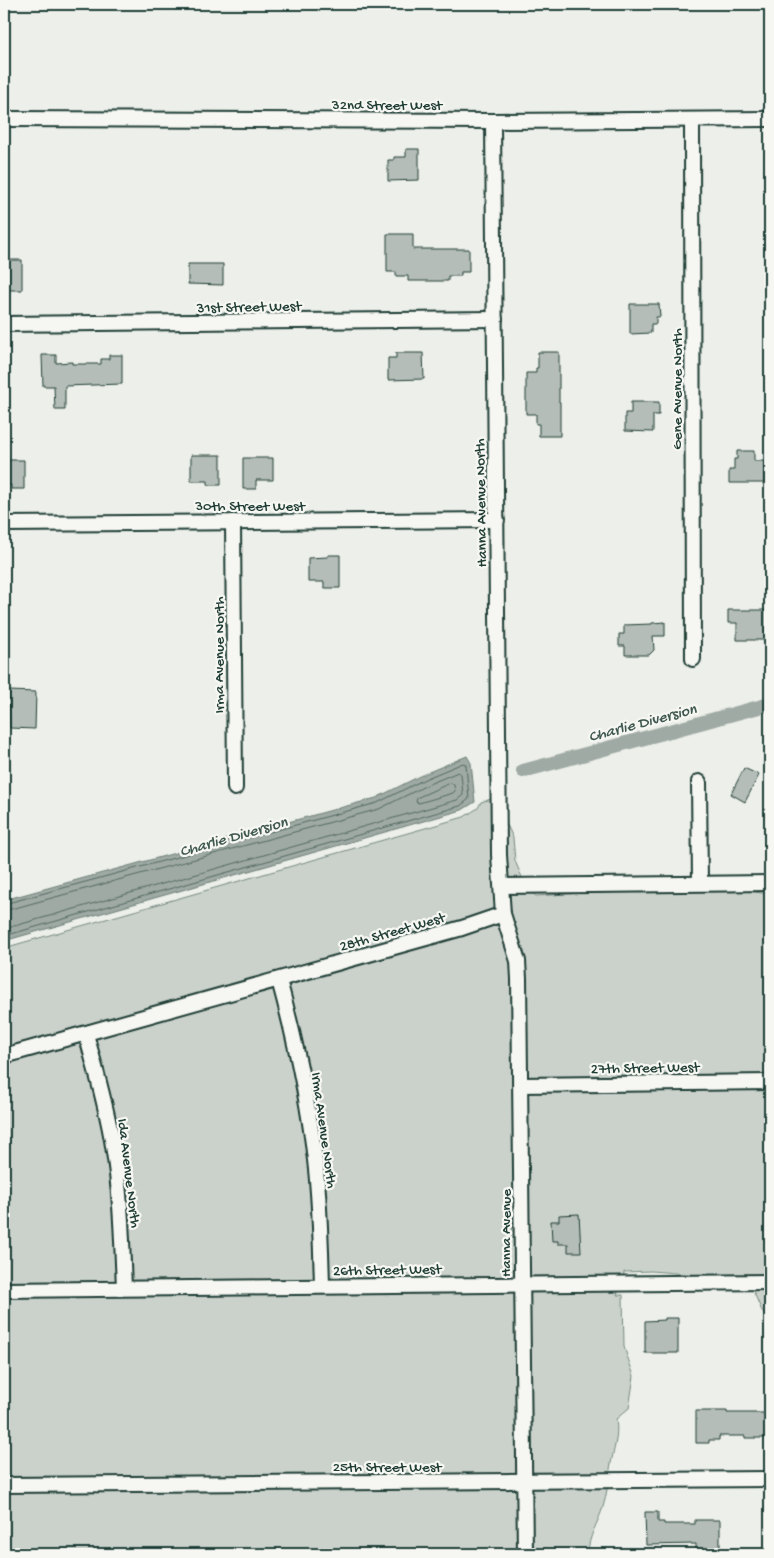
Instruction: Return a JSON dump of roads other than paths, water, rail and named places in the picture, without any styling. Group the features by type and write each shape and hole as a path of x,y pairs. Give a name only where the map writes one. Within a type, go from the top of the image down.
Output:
{"street":[{"name":"32nd Street West","path":"4,119 493,121 770,119"},
{"name":"Gene Avenue North","path":"692,120 693,659"},
{"name":"Hanna Avenue North","path":"493,121 498,774 499,856 502,886"},
{"name":"31st Street West","path":"4,324 495,319"},
{"name":"30th Street West","path":"4,524 497,520"},
{"name":"Irma Avenue North","path":"233,522 235,788"},
{"path":"699,782 700,883"},
{"path":"503,914 502,886 770,883"},
{"name":"28th Street West","path":"4,1056 462,928 503,914"},
{"name":"Hanna Avenue","path":"503,914 518,961 519,979 525,1554"},
{"name":"Irma Avenue North","path":"279,980 298,1054 314,1151 319,1210 322,1286"},
{"name":"Ida Avenue North","path":"86,1034 100,1083 113,1145 122,1230 124,1288"},
{"name":"27th Street West","path":"521,1085 770,1082"},
{"name":"26th Street West","path":"4,1290 770,1282"},
{"name":"25th Street West","path":"4,1485 770,1479"}],"water":[{"path":"467,756 471,763 475,802 462,810 4,941 4,900 376,798 424,774"}],"waterway":[{"name":"Charlie Diversion","path":"523,771 770,704"}]}
